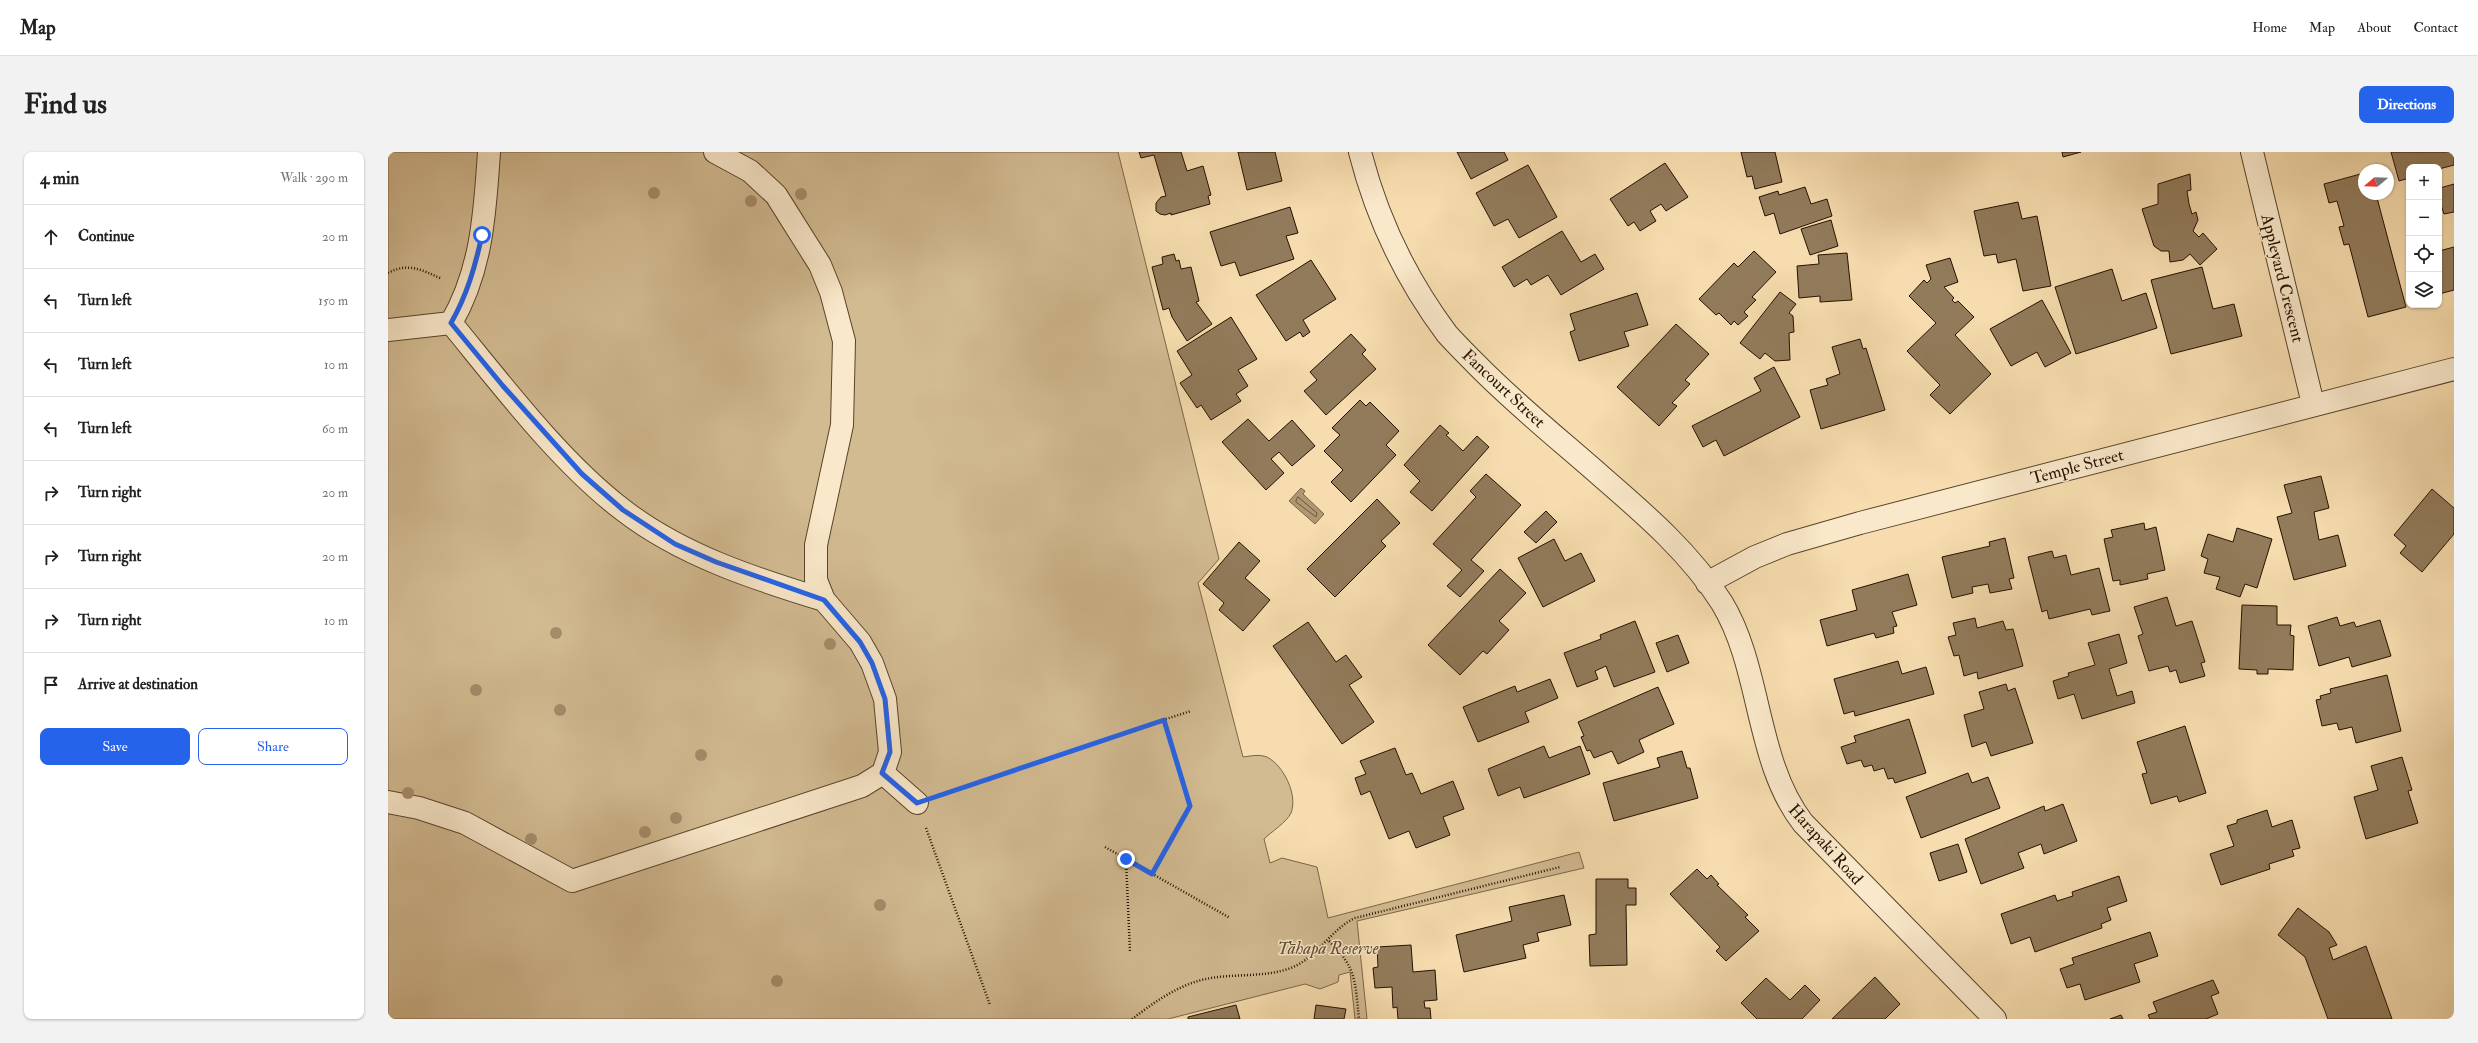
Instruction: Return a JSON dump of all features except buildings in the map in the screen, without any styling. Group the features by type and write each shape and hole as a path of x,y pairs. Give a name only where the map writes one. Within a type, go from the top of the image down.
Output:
{"street":[{"path":"451,323 466,295 482,235 489,152"},
{"path":"388,802 419,808 465,823 572,881 862,786 882,773 890,752 885,699 872,663 860,642 824,600 816,580 816,545 842,425 844,341 831,292 820,265 776,195 750,170 715,152"},
{"name":"Fancourt Street","path":"1360,152 1376,207 1392,245 1414,286 1448,335 1494,382 1650,520 1708,583"},
{"name":"Appleyard Crescent","path":"2252,152 2314,404"},
{"path":"451,323 508,392 577,468 623,510 675,544 716,562 824,600"},
{"path":"388,330 451,323"},
{"name":"Temple Street","path":"1708,583 1755,557 1788,544 2314,404 2454,369"},
{"name":"Harapaki Road","path":"1708,583 1732,624 1779,783 1790,806 1803,824 1995,1019"},
{"path":"882,773 917,803"}],"path":[{"path":"388,273 399,267 413,267 448,281 466,295"},
{"path":"990,1005 917,803 1191,711"},
{"path":"1152,874 1190,806 1164,720"},
{"path":"1105,847 1230,918"},
{"path":"1126,859 1130,952"},
{"path":"1132,1019 1163,997 1198,981 1267,974 1293,967 1329,941 1343,924 1355,918 1560,867"},
{"path":"1329,941 1343,954 1351,968 1354,977 1359,1019"}],"green space":[{"name":"Tāhapa Reserve","path":"388,152 1118,152 1219,559 1198,583 1243,757 1258,755 1267,757 1273,761 1284,774 1293,798 1293,806 1289,816 1264,839 1270,863 1282,858 1317,867 1328,918 1579,852 1584,868 1357,921 1367,1019 1355,1019 1350,972 1339,975 1338,982 1320,989 1305,984 1168,1019 388,1019"}],"water":[{"path":"1301,488 1305,491 1303,494 1324,514 1315,524 1289,501"}],"route":[{"path":"482,235 471,280 461,305 451,323 529,416 582,474 623,510 675,544 716,562 803,594 824,600 860,642 872,663 885,699 890,752 882,773 917,803 1164,720 1190,806 1152,874 1126,859"}]}
